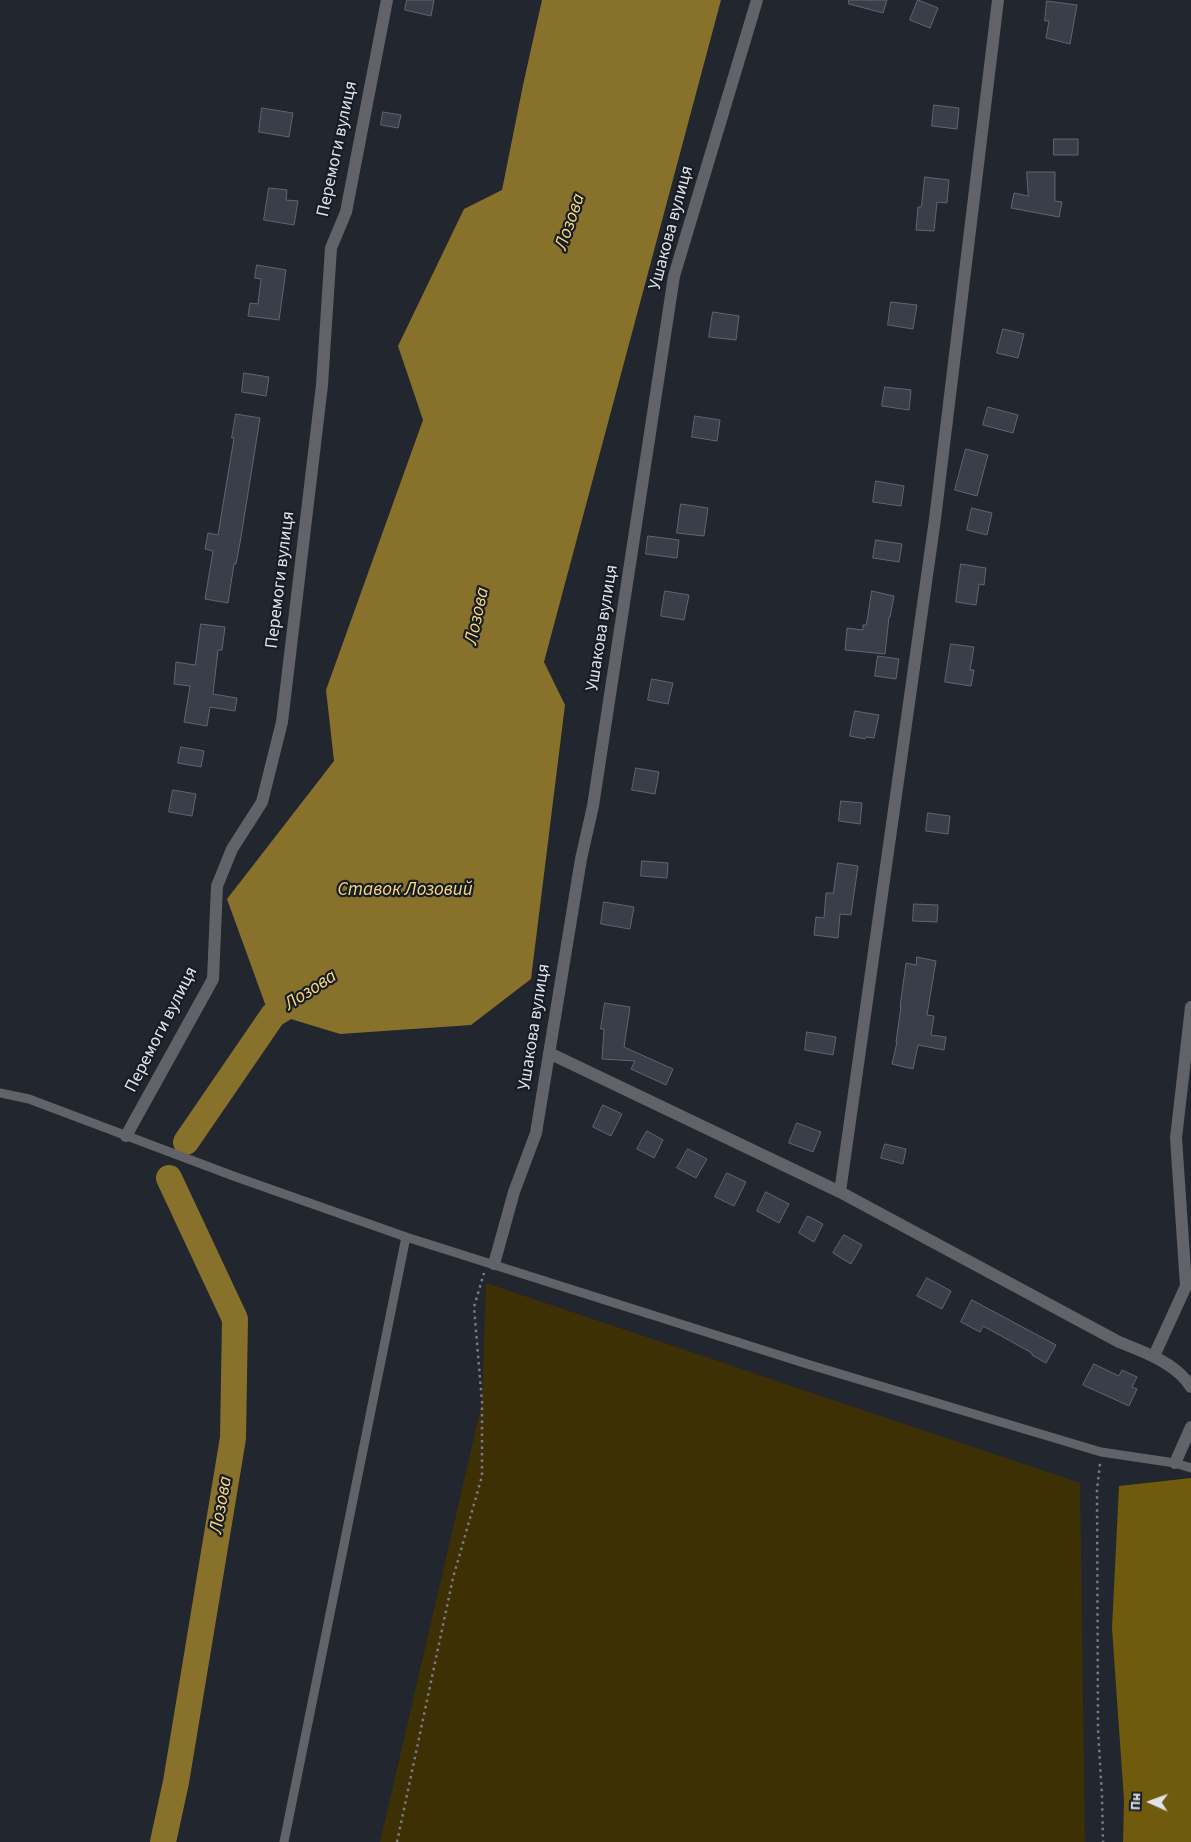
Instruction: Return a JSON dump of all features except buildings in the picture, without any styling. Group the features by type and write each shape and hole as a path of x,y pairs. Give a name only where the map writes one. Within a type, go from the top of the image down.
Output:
{"street":[{"name":"Перемоги вулиця","path":"126,1136 213,979 217,886 232,849 262,802 282,722 322,385 331,248 346,212 387,0"},
{"name":"Ушакова вулиця","path":"490,1263 536,1133 581,859 594,806 674,276 757,0"},
{"path":"840,1192 935,519 998,0"},
{"path":"1154,1356 1189,1286 1176,1138 1191,1007"},
{"path":"549,1053 840,1192 1119,1342 1154,1356 1185,1377 1191,1387"},
{"path":"1175,1463 1191,1427"}],"lane":[{"path":"0,1093 29,1099 245,1181 406,1237 806,1364 1101,1452 1175,1463 1191,1468"},
{"path":"284,1842 406,1237"}],"path":[{"path":"397,1842 453,1578 482,1476 482,1402 474,1307 490,1263"},
{"path":"1101,1452 1096,1489 1098,1729 1103,1842"}],"shaded area":[{"path":"486,1283 1080,1483 1085,1842 380,1842 482,1403"},
{"path":"1191,1478 1191,1842 1123,1842 1124,1800 1112,1628 1119,1486"}],"water":[{"name":"Ставок Лозовий","path":"542,0 721,0 544,662 565,705 531,979 471,1025 340,1034 268,1012 227,899 334,761 326,690 423,420 398,346 464,209 502,190"}],"waterway":[{"name":"Лозова","path":"186,1142 273,1015 304,996"},
{"name":"Лозова","path":"163,1842 176,1782 233,1438 235,1319 169,1178"}]}
